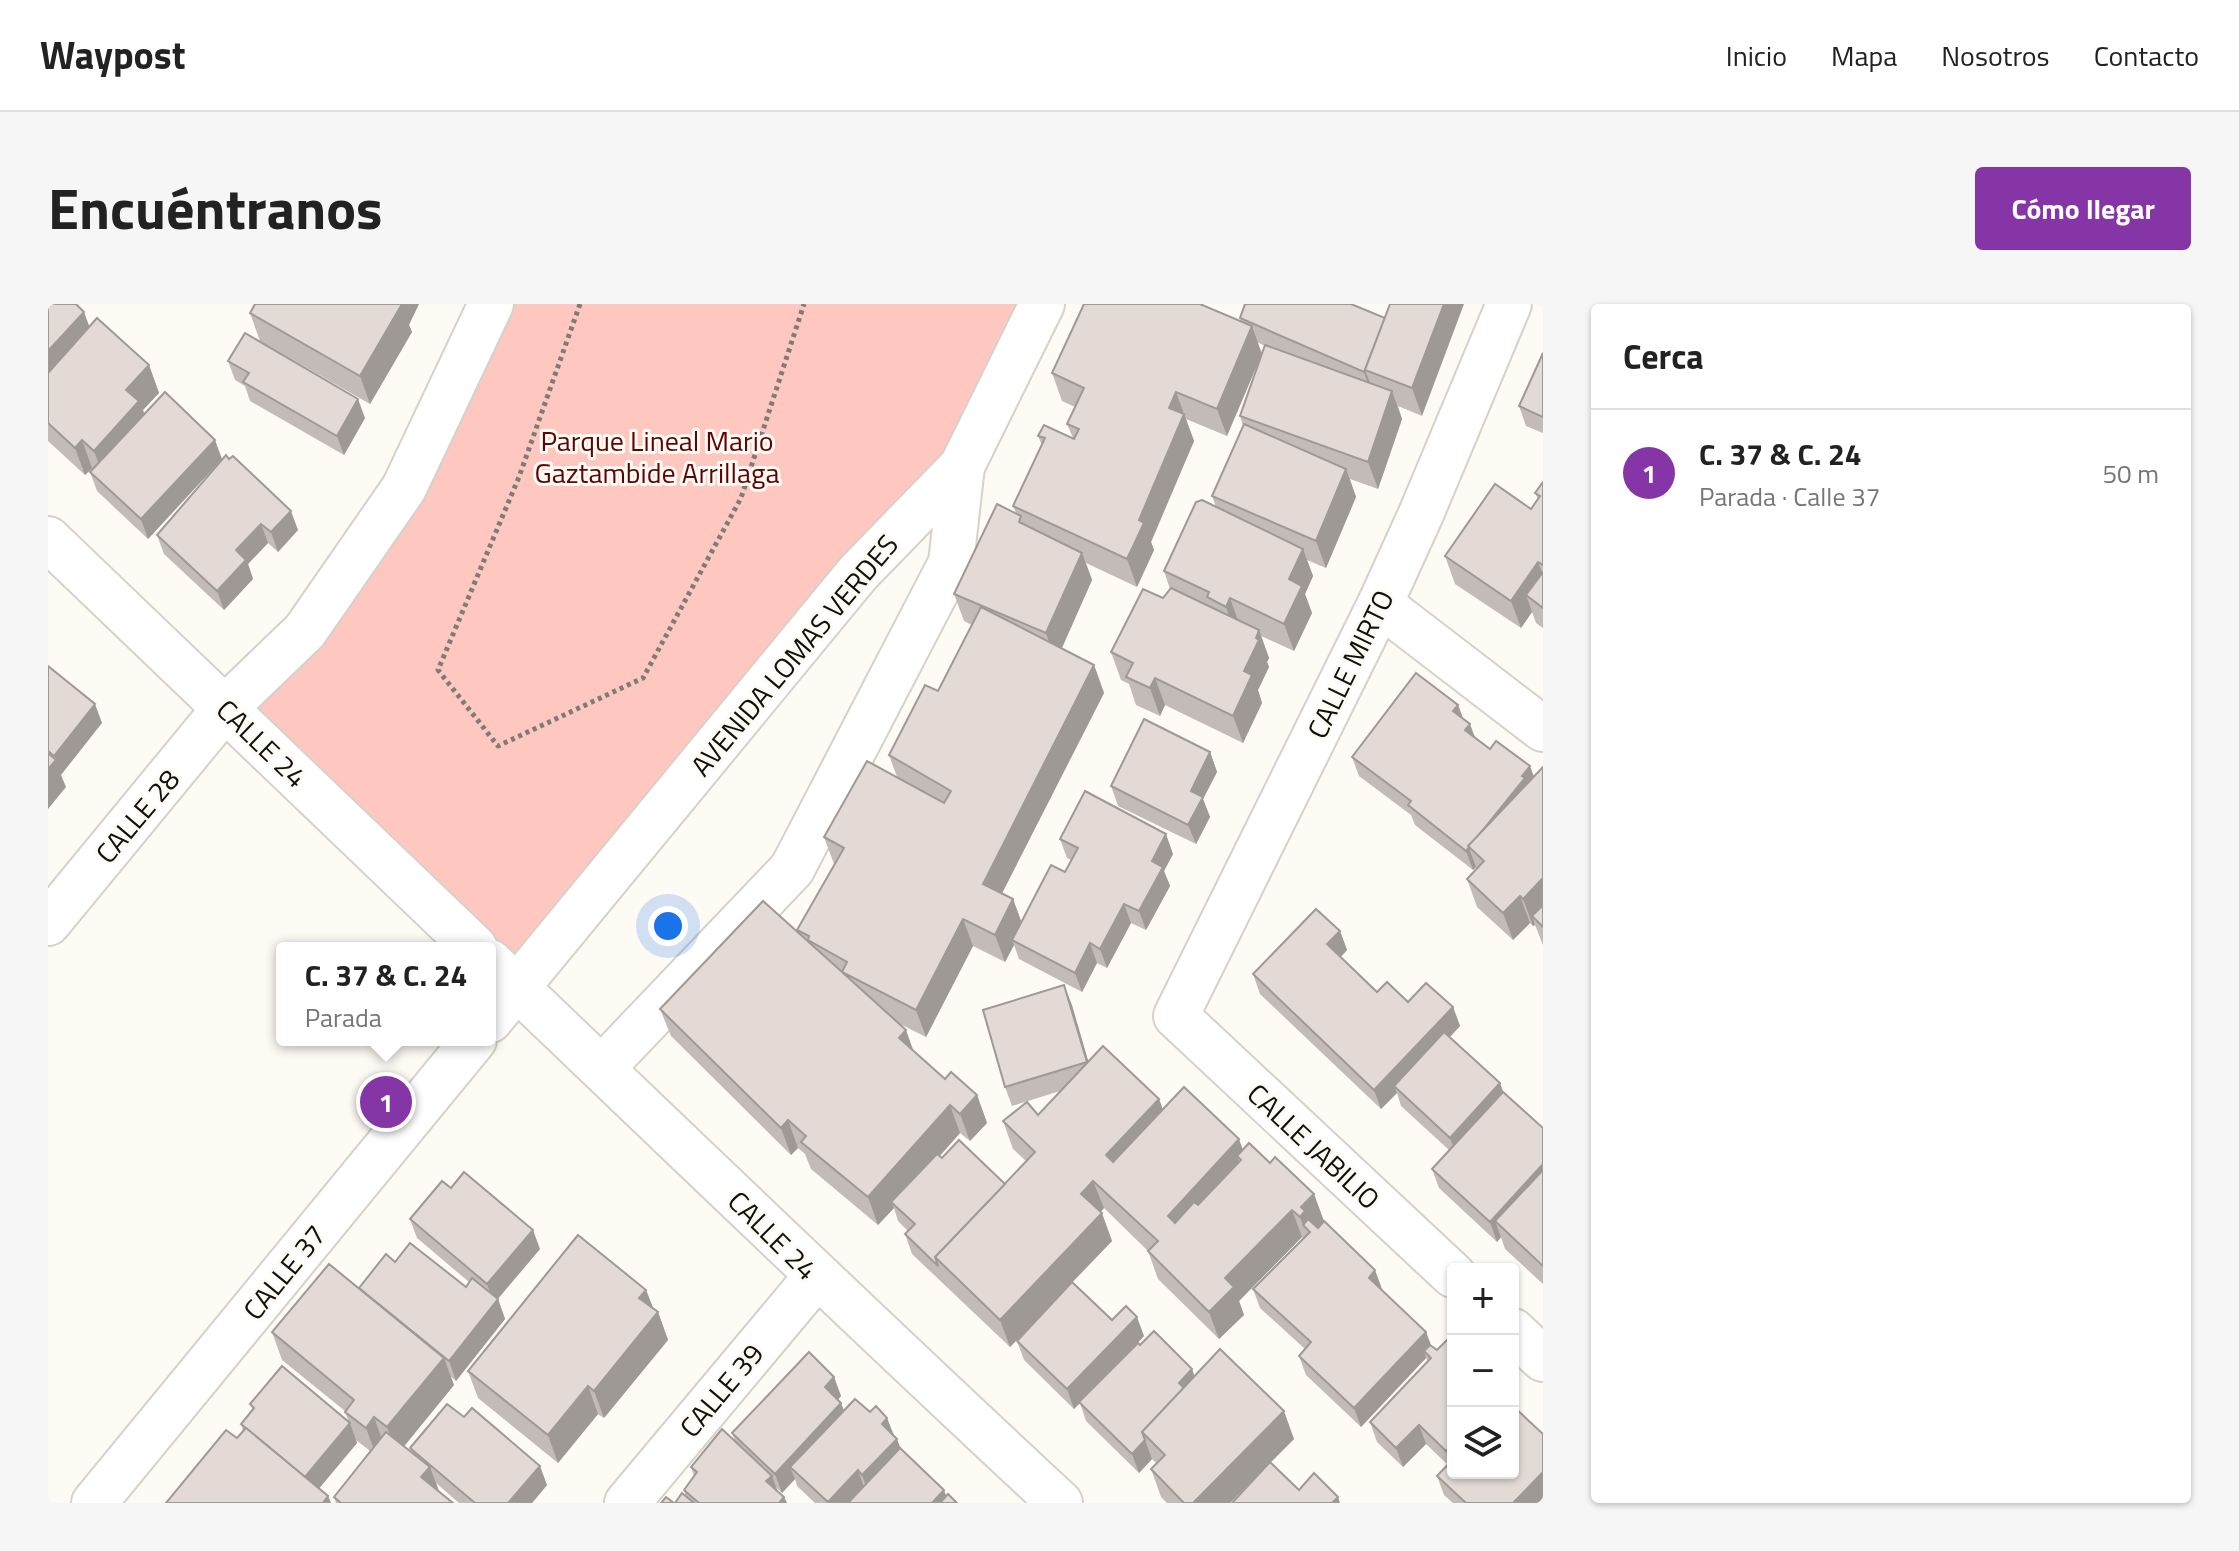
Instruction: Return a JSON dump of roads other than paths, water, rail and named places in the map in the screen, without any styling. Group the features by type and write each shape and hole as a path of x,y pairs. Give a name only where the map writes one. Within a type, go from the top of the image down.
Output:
{"street":[{"name":"CALLE 28","path":"48,923 225,708 305,631 404,488 491,304"},
{"name":"AVENIDA LOMAS VERDES","path":"499,990 858,573 962,466 1042,304"},
{"name":"CALLE MIRTO","path":"1176,1016 1380,604 1509,304"},
{"path":"603,1067 792,869 951,563 962,466"},
{"name":"CALLE 24","path":"48,539 469,942"},
{"path":"1380,604 1543,729"},
{"name":"CALLE 24","path":"499,990 603,1067 816,1277 1060,1503"},
{"name":"CALLE JABILIO","path":"1176,1016 1447,1269"},
{"name":"CALLE 37","path":"94,1503 469,1046"},
{"name":"CALLE 39","path":"627,1503 816,1277"},
{"path":"1517,1335 1543,1359"}],"place":[{"name":"C. 37 & C. 24","path":"386,1102"}],"park label":[{"name":"Parque Lineal Mario Gaztambide Arrillaga","path":"657,456"}]}
